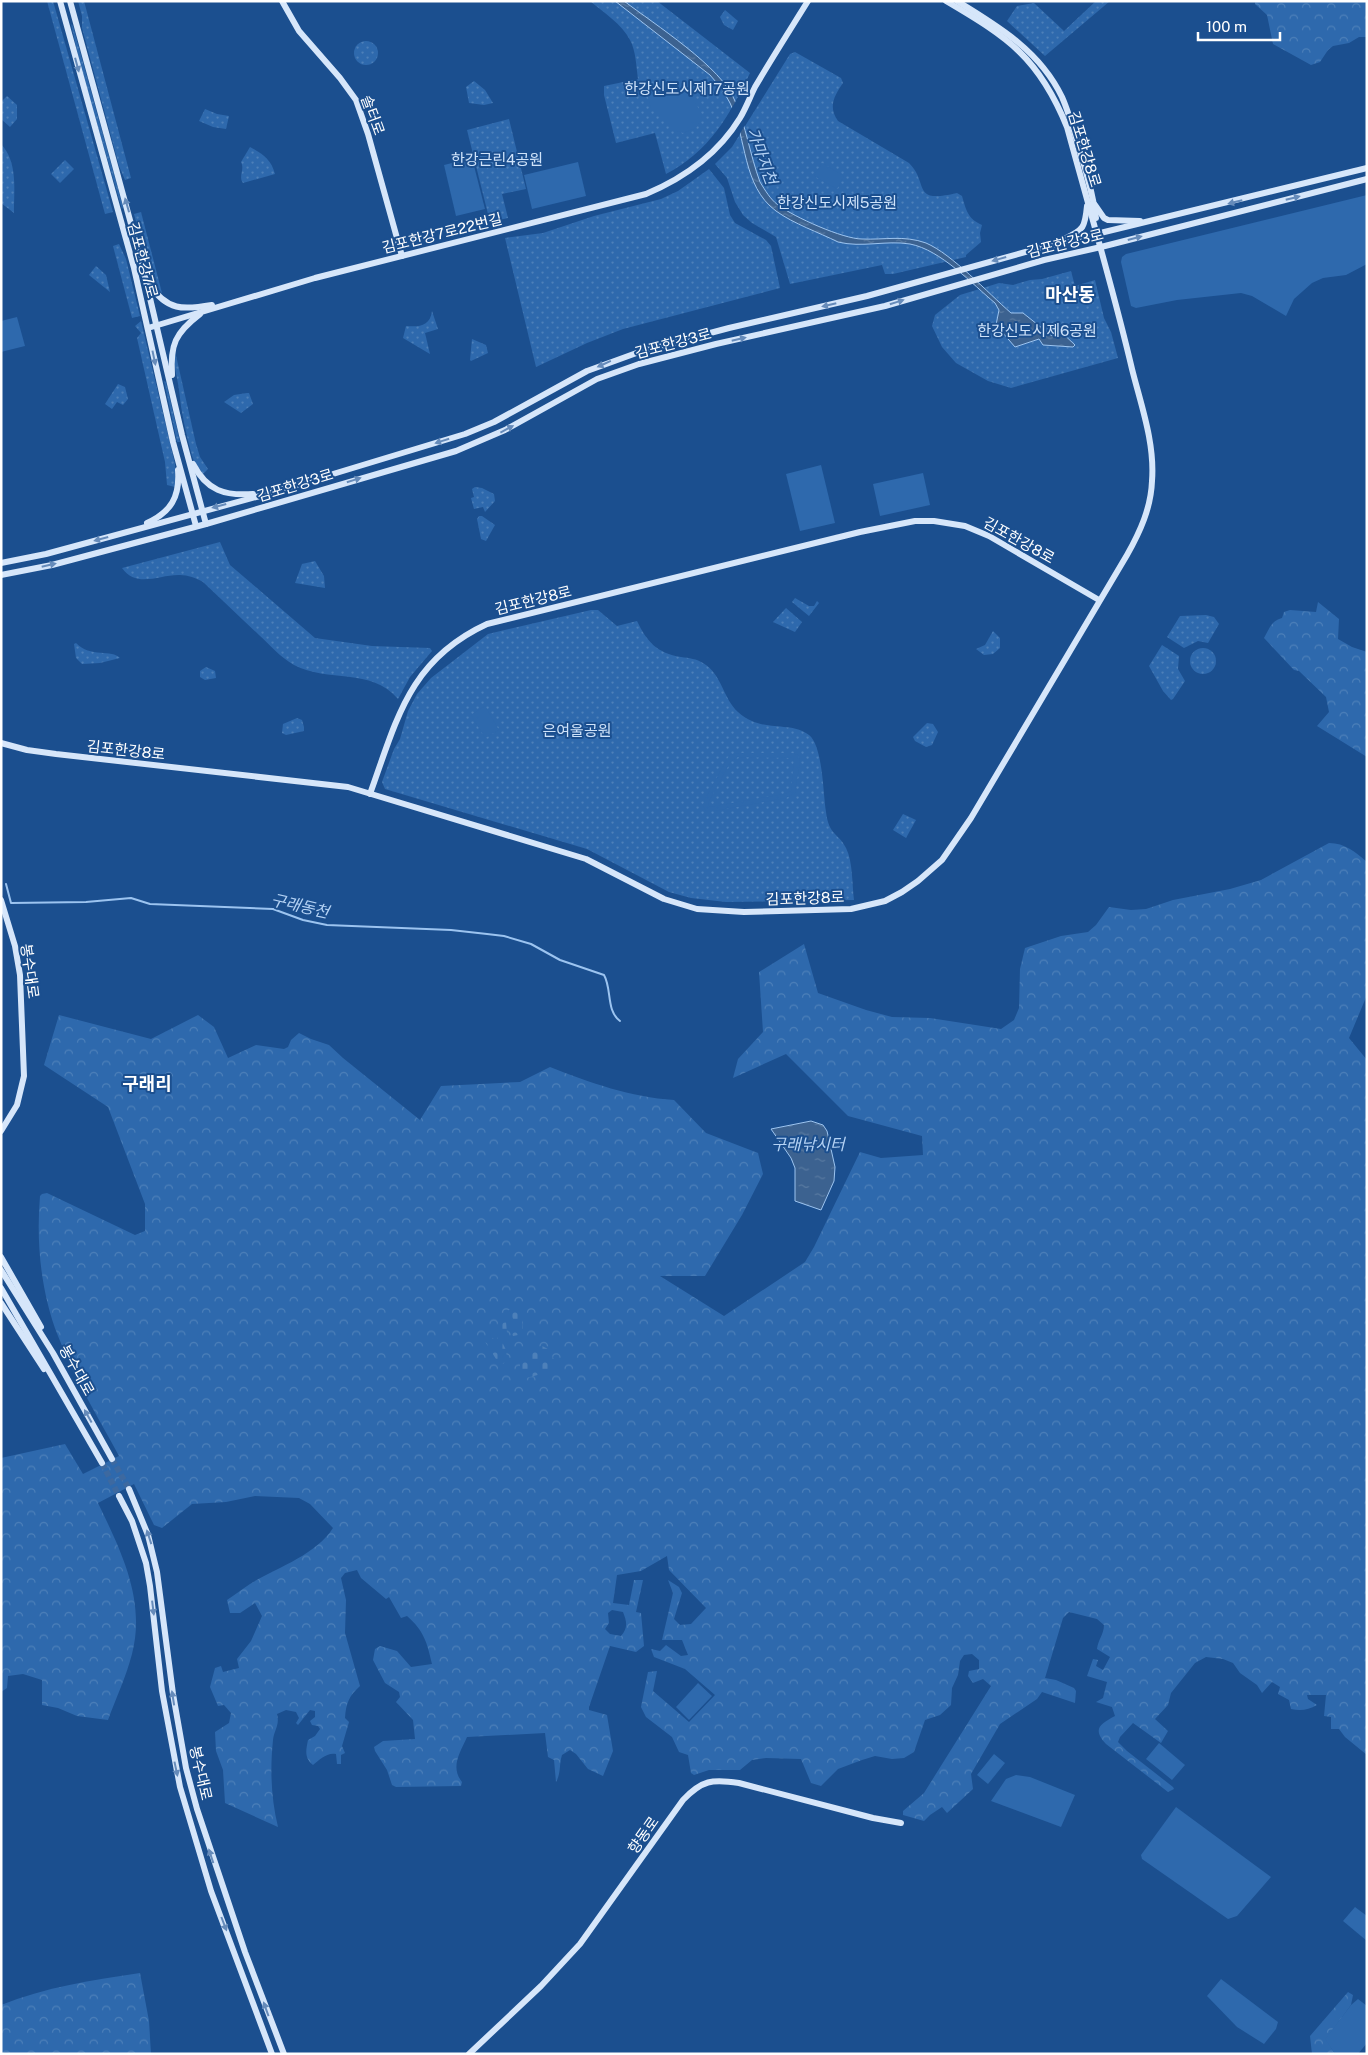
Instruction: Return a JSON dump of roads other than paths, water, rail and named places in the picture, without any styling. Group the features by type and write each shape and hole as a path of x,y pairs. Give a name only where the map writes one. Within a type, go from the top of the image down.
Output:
{"street":[{"name":"김포한강7로","path":"58,1 134,268 174,442 198,512 206,524"},
{"name":"김포한강7로","path":"70,1 158,326 198,512 196,526"},
{"path":"74,1 77,25"},
{"name":"솔터로","path":"282,1 299,31 344,82 356,100 368,134 402,256"},
{"name":"김포한강7로22번길","path":"148,328 236,301 402,256 646,194 677,180 708,156 728,135 808,1"},
{"name":"김포한강8로","path":"946,1 1011,42 1044,80 1067,127 1091,202"},
{"name":"김포한강8로","path":"1,743 27,750 56,754 348,787 586,859 664,899 697,909 726,912 828,911 868,906 885,901 918,881 942,860 986,794 1137,537 1149,505 1152,480 1152,463 1147,429 1120,316 1100,247 1071,122 1062,97 1049,76 1021,44 1002,28 957,1"},
{"name":"김포한강3로","path":"1,563 46,554 267,494 465,434 494,422 587,371 642,350 867,296 1047,246 1367,168"},
{"name":"김포한강3로","path":"1,575 52,565 206,524 474,445 597,379 639,364 716,344 885,306 1044,260 1367,180"},
{"path":"1091,202 1108,220 1124,222 1159,220"},
{"path":"1047,246 1081,230 1091,202"},
{"path":"146,280 162,300 179,308 236,301"},
{"path":"173,394 170,356 172,346 181,331 206,310"},
{"path":"182,434 194,466 210,486 229,494 267,494"},
{"path":"126,532 158,518 167,511 173,502 178,490 179,477 174,442"},
{"name":"김포한강8로","path":"370,794 403,703 418,677 448,647 472,631 488,624 860,532 915,521 952,523 976,530 1100,600"},
{"name":"봉수대로","path":"1,900 15,946 20,975 23,1010 24,1076 17,1105 1,1131"},
{"path":"1,1257 32,1309 53,1353"},
{"name":"봉수대로","path":"1,1270 53,1353 112,1459"},
{"name":"봉수대로","path":"1,1288 102,1463"},
{"path":"1,1303 37,1361 52,1378"},
{"name":"봉수대로","path":"129,1489 148,1535 157,1572 173,1694 186,1768 197,1809 245,1952 284,2054"},
{"name":"봉수대로","path":"118,1496 132,1521 146,1563 162,1691 180,1786 211,1890 272,2054"},
{"name":"향동로","path":"469,2054 541,1986 580,1944 683,1800 703,1783 721,1780 738,1783 901,1823"}],"water":[{"path":"615,1 624,1 686,47 702,60 728,88 739,111 760,182 778,205 807,221 854,238 910,239 926,243 936,248 958,265 1011,313 1023,313 1052,336 1058,329 1075,345 1073,347 1043,345 1039,339 1015,347 996,325 999,310 995,303 956,269 922,247 901,243 847,244 838,242 798,224 776,211 765,201 751,175 740,131 728,99 719,85 710,75"},
{"name":"구래낚시터","path":"811,1121 823,1125 827,1131 835,1167 834,1181 821,1210 795,1201 795,1168 791,1158 771,1129"}],"waterway":[{"name":"구래동천","path":"6,884 11,903 86,902 131,898 150,904 273,909 303,920 327,925 451,930 504,936 531,944 560,960 604,975 613,1012 620,1021"}],"tunnel":[{"path":"112,1459 129,1489"},
{"path":"102,1463 119,1496"}],"district":[{"name":"마산동","path":"1070,294"},
{"name":"구래리","path":"147,1083"}],"park label":[{"name":"한강신도시제17공원","path":"687,88"},
{"name":"한강근린4공원","path":"497,159"},
{"name":"한강신도시제5공원","path":"837,202"},
{"name":"한강신도시제6공원","path":"1037,330"},
{"name":"은여울공원","path":"577,730"}],"water label":[{"name":"가마지천","path":"762,156"}]}
